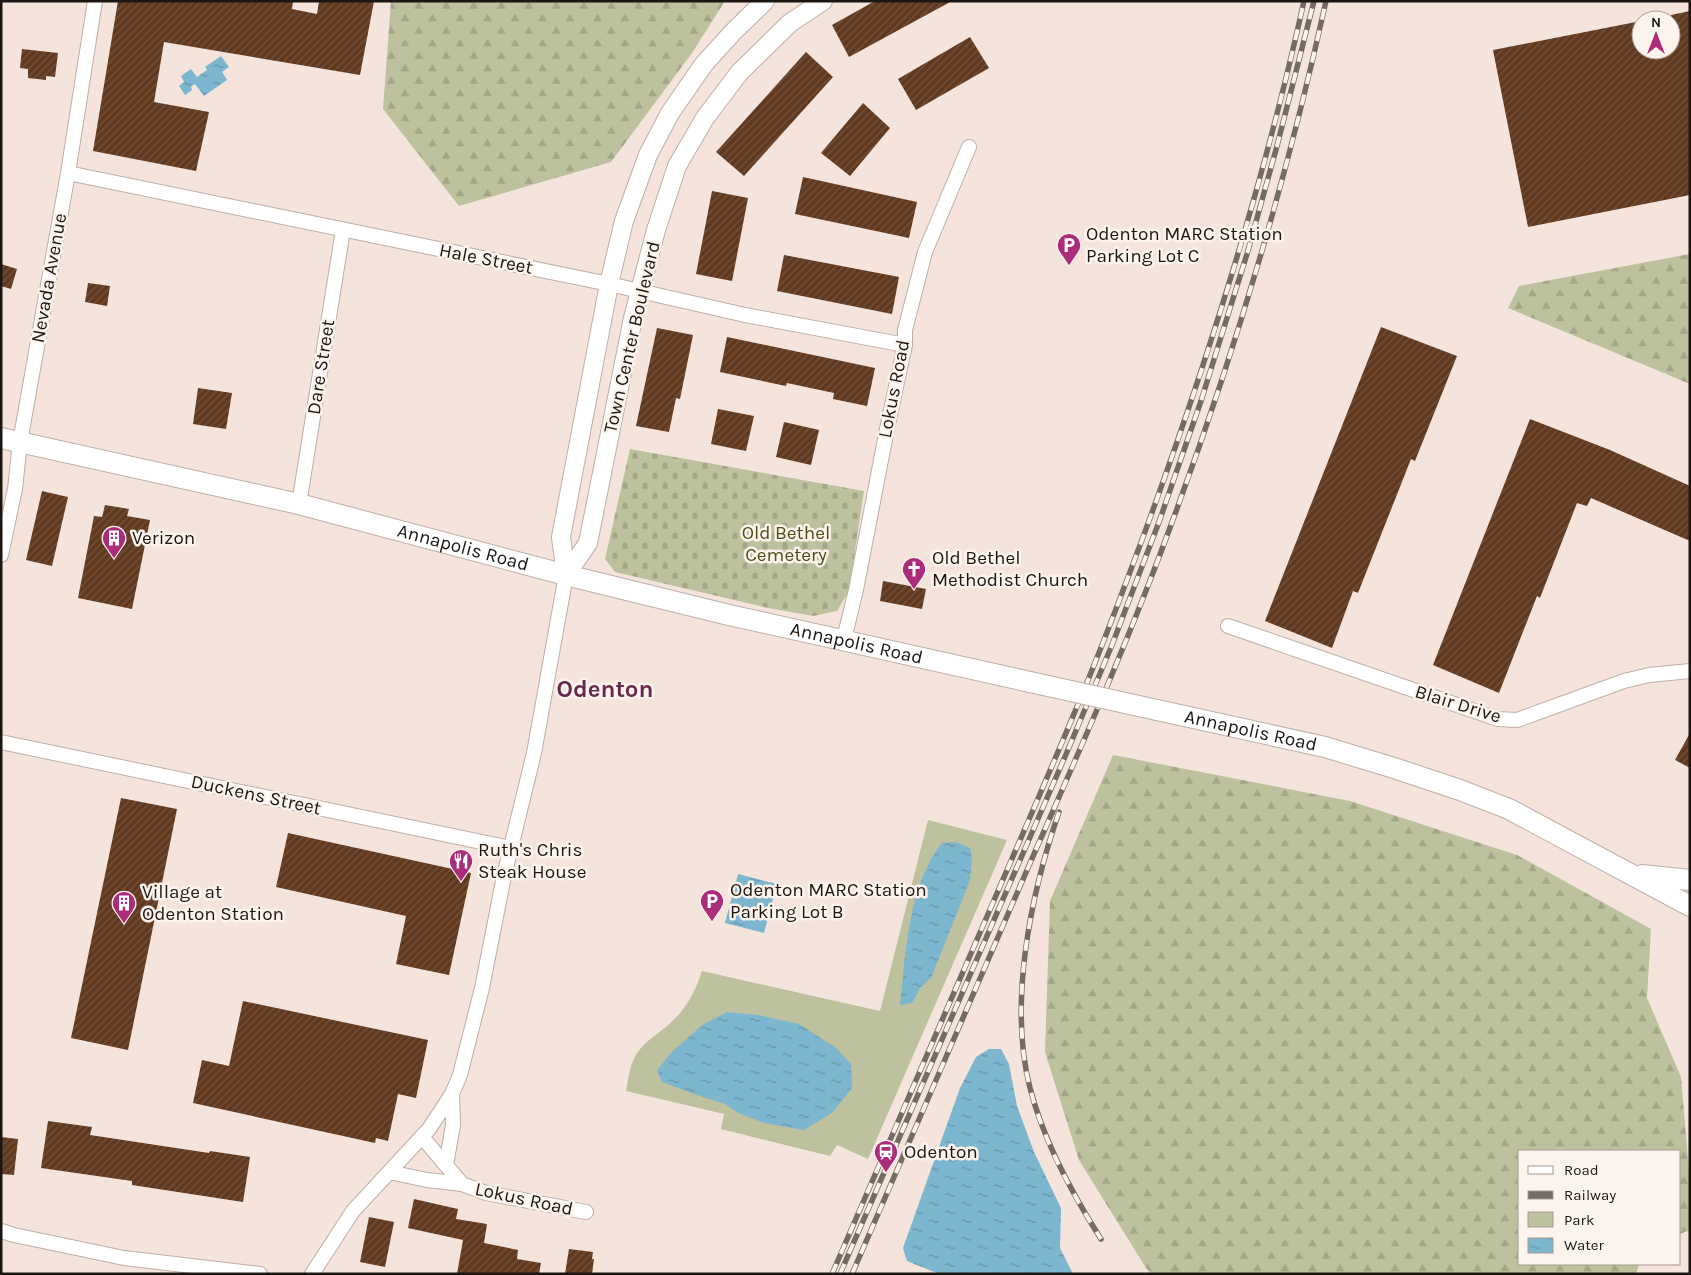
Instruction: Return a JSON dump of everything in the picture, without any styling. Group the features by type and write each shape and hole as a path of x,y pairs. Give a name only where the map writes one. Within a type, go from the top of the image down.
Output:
{"main road":[{"name":"Annapolis Road","path":"10,440 300,504 566,575 729,614 1325,747 1394,768 1509,809 1690,906"},
{"path":"1629,874 1690,880"}],"street":[{"name":"Nevada Avenue","path":"1,555 15,489 10,440 68,173 95,1"},
{"name":"Town Center Boulevard","path":"312,1274 353,1211 422,1137 441,1113 460,1075 482,988 510,848 516,832 534,753 566,575 561,537 609,284 627,213 648,155 670,113 704,64 734,30 765,1"},
{"name":"Town Center Boulevard","path":"566,575 588,543 639,291 677,166 705,118 739,73 790,23 824,1"},
{"name":"Lokus Road","path":"844,639 856,590 905,345 905,330 925,252 968,146"},
{"name":"Hale Street","path":"68,173 609,284 746,315 905,345"},
{"name":"Dare Street","path":"300,504 343,230"},
{"name":"Blair Drive","path":"1228,626 1486,715 1508,720 1526,718 1624,681 1649,675 1690,671"},
{"name":"Duckens Street","path":"1,742 510,848"},
{"path":"446,1165 453,1125 452,1094"},
{"name":"Lokus Road","path":"422,1137 462,1184"},
{"name":"Lokus Road","path":"388,1172 462,1184 486,1193 586,1212"},
{"path":"1,1231 124,1258 260,1274"}],"green space":[{"path":"391,1 725,1 692,53 611,162 459,206 383,109"},
{"path":"1690,254 1690,384 1508,308 1519,286"},
{"name":"Old Bethel Cemetery","path":"630,449 864,491 849,591 837,611 813,616 768,608 615,572 605,559"},
{"path":"1113,755 1350,801 1517,855 1651,929 1647,998 1681,1077 1690,1184 1690,1230 1681,1234 1681,1150 1518,1150 1518,1265 1639,1265 1636,1274 1152,1274 1146,1268 1079,1160 1045,1052 1050,901"},
{"path":"928,820 1007,840 868,1159 837,1145 830,1156 721,1129 724,1114 626,1091 630,1068 639,1050 684,1008 693,994 702,971 880,1011"}],"water":[{"path":"221,56 229,67 222,72 227,80 204,96 195,84 191,87 192,90 185,95 179,86 184,82 181,76 191,69 197,77 207,70 205,67"},
{"path":"956,842 970,848 972,858 970,880 931,978 920,988 912,1003 900,1005 910,920 915,899 931,860 942,843"},
{"path":"738,874 777,884 764,933 725,923"},
{"path":"727,1012 758,1015 799,1024 836,1048 851,1064 852,1088 832,1113 804,1130 764,1123 738,1113 725,1104 662,1082 657,1070 672,1052 702,1025"},
{"path":"989,1049 1001,1049 1009,1064 1017,1106 1034,1152 1061,1208 1060,1248 1073,1274 939,1274 907,1261 903,1248 960,1088 976,1057"}],"building":[{"path":"118,1 293,1 292,9 317,14 319,1 374,1 360,75 164,42 154,102 209,112 196,171 93,151"},
{"path":"875,1 952,1 849,57 832,25"},
{"path":"1690,11 1690,195 1528,227 1493,50 1631,23 1631,60 1681,60 1681,13"},
{"path":"970,37 989,68 916,110 898,79"},
{"path":"22,49 58,53 55,77 46,76 46,80 28,78 28,69 20,68"},
{"path":"806,52 833,77 744,176 716,152"},
{"path":"863,103 890,128 850,176 821,153"},
{"path":"803,177 917,202 909,238 795,214"},
{"path":"712,191 748,198 732,281 696,274"},
{"path":"784,255 899,277 892,314 777,291"},
{"path":"1,264 17,269 11,289 1,286"},
{"path":"88,283 110,286 107,306 85,302"},
{"path":"1381,327 1457,356 1415,461 1411,459 1358,593 1353,591 1332,648 1265,621"},
{"path":"657,328 693,335 680,399 676,398 669,432 636,426"},
{"path":"727,337 875,368 867,406 833,399 834,393 787,383 786,386 720,372"},
{"path":"198,388 232,393 226,429 193,424"},
{"path":"718,409 754,416 746,451 711,444"},
{"path":"1530,419 1610,450 1690,486 1690,541 1591,498 1587,506 1577,503 1540,598 1537,596 1499,693 1433,665"},
{"path":"784,422 819,430 811,465 776,457"},
{"path":"42,491 68,497 52,566 26,560"},
{"name":"Verizon","path":"105,505 129,509 127,516 150,520 132,609 78,598 94,516 102,517"},
{"path":"883,581 926,589 922,609 880,601"},
{"path":"1690,733 1690,768 1675,760"},
{"name":"Village at Odenton Station","path":"121,798 177,809 128,1050 71,1038"},
{"path":"288,833 471,873 449,975 396,964 406,916 276,887"},
{"path":"243,1001 428,1040 416,1098 398,1094 388,1141 376,1138 375,1143 193,1103 202,1060 229,1066"},
{"path":"48,1121 92,1127 90,1135 209,1153 210,1151 250,1157 243,1202 132,1185 132,1181 41,1168"},
{"path":"1,1137 18,1139 14,1175 1,1174"},
{"path":"414,1199 458,1209 456,1219 487,1224 484,1243 518,1250 517,1259 541,1263 539,1274 457,1274 463,1240 408,1228"},
{"path":"369,1217 394,1222 385,1267 360,1262"},
{"path":"569,1249 593,1252 592,1274 565,1274"}],"railway":[{"path":"832,1274 1064,737 1134,562 1190,404 1241,244 1264,164 1304,1"},
{"path":"840,1274 1067,752 1112,645 1159,522 1201,401 1247,254 1314,1"},
{"path":"852,1274 1105,691 1171,525 1216,396 1258,266 1311,68 1326,1"},
{"path":"1059,812 1040,877 1026,948 1021,1020 1024,1055 1030,1088 1043,1128 1069,1185 1101,1239"}],"place":[{"name":"Odenton MARC Station Parking Lot C","path":"1069,266"},
{"name":"Verizon","path":"114,559"},
{"name":"Old Bethel Methodist Church","path":"914,590"},
{"name":"Ruth's Chris Steak House","path":"461,882"},
{"name":"Odenton MARC Station Parking Lot B","path":"712,922"},
{"name":"Village at Odenton Station","path":"124,924"},
{"name":"Odenton","path":"886,1173"}],"district":[{"name":"Odenton","path":"605,689"}]}
